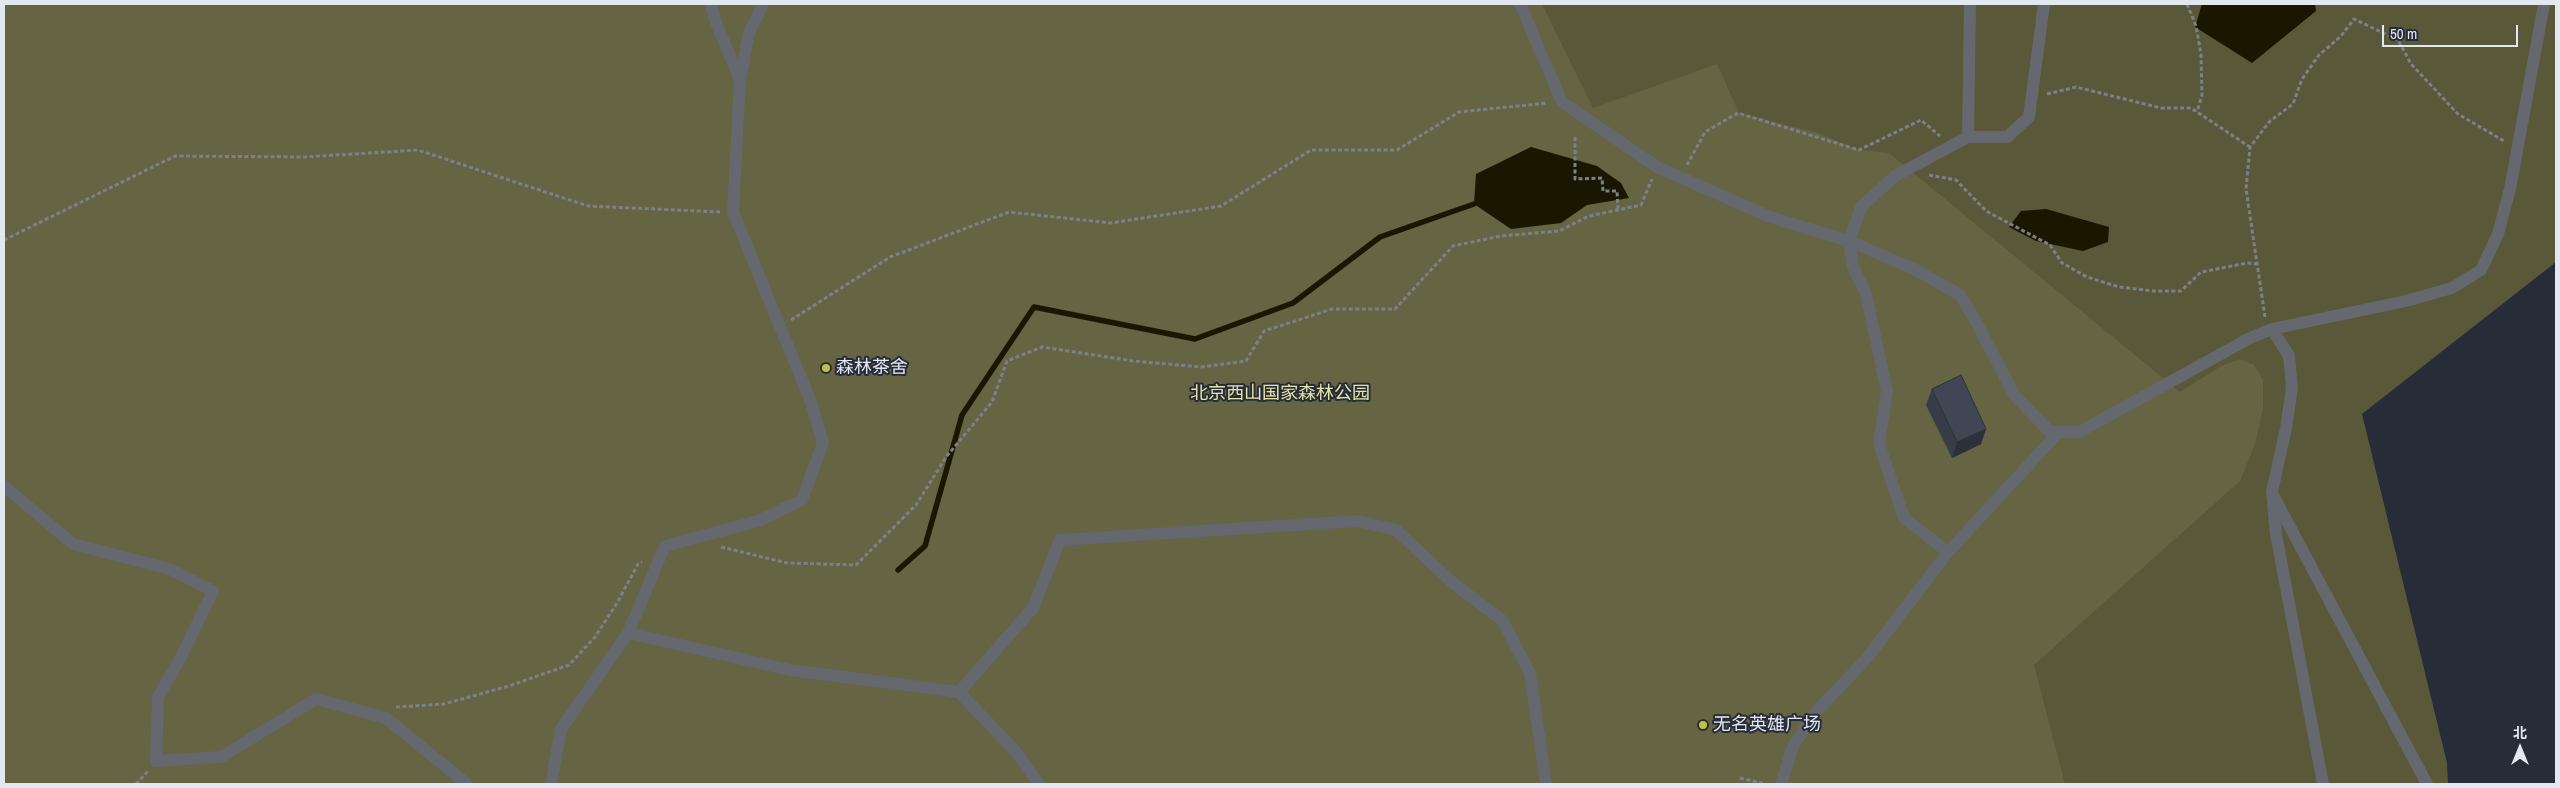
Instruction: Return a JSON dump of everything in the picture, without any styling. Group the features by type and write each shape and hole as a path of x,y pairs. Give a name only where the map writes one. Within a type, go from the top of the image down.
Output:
{"lane":[{"path":"711,4 715,20 740,80"},
{"path":"551,784 561,729 628,633 665,546 758,521 802,500 823,443 811,402 733,212 740,80 749,33 763,4"},
{"path":"1520,4 1562,102 1658,167 1770,217 1849,241 1914,270 1960,295 1978,325 2014,395 2050,432 2079,432 2250,338 2272,329 2415,298 2452,288 2482,270 2498,234 2518,150 2544,4"},
{"path":"1968,138 1970,4"},
{"path":"1948,552 1904,518 1885,466 1879,444 1887,391 1866,294 1853,266 1849,241 1861,207 1895,176 1968,138 2008,138 2029,117 2044,4"},
{"path":"2272,329 2289,356 2292,388 2286,428 2272,492 2276,534 2323,784"},
{"path":"1781,784 1793,746 1816,712 1867,658 1948,552 2059,432"},
{"path":"4,486 73,544 170,569 213,591 180,658 158,697 156,761 221,757 316,699 386,718 467,784"},
{"path":"2272,492 2428,784"},
{"path":"959,692 1033,608 1060,540 1358,521 1396,530 1453,583 1502,620 1530,673 1546,784"},
{"path":"628,633 790,670 959,692 1016,752 1039,784"}],"path":[{"path":"2187,4 2196,26 2201,54 2202,95 2197,112"},
{"path":"2272,329 2264,316 2246,189 2250,147 2270,121 2294,104 2302,79 2319,55 2341,36 2354,19 2398,40 2411,64 2458,114 2518,150"},
{"path":"2032,97 2076,87 2161,108 2191,108 2250,147"},
{"path":"780,327 890,257 1008,212 1111,223 1221,206 1311,150 1397,150 1459,112 1562,102"},
{"path":"1681,177 1705,132 1738,113 1859,150 1921,120 1952,147"},
{"path":"1575,137 1575,179 1602,178 1603,192 1617,192 1618,210"},
{"path":"4,240 175,156 305,157 418,150 588,206 733,212"},
{"path":"1918,165 1927,174 1956,180 1986,211 2050,245 2062,262 2087,277 2119,287 2154,291 2181,291 2200,272 2248,263 2257,264"},
{"path":"716,546 787,563 856,565 916,505 946,457 992,402 1007,362 1042,347 1133,362 1201,367 1246,362 1264,331 1332,309 1396,309 1453,246 1501,236 1559,231 1590,216 1641,205 1658,167"},
{"path":"392,707 444,704 509,686 569,665 595,637 617,603 638,564 665,546"},
{"path":"1740,778 1768,784"}],"green space":[{"name":"北京西山国家森林公园","path":"4,4 2556,4 2556,262 2362,414 2447,763 2448,784 4,784"},
{"name":"北京西山国家森林公园","path":"4,4 1542,4 1593,108 1717,64 1739,113 1818,133 1859,150 1889,153 2180,392 2221,366 2240,359 2254,365 2263,380 2263,409 2255,444 2240,481 2034,665 2065,784 4,784"}],"shaded area":[{"path":"2202,4 2315,4 2316,11 2252,63 2195,27"},
{"path":"1531,147 1597,166 1621,183 1629,198 1587,205 1561,223 1511,229 1474,204 1476,174"},
{"path":"2046,209 2109,227 2108,242 2083,251 2036,241 2009,227 2021,211"}],"building":[{"path":"1961,375 1986,429 1957,442 1932,389"}],"waterway":[{"path":"898,570 925,546 962,415 1034,307 1195,339 1293,303 1380,237 1474,204"}],"place":[{"name":"森林茶舍","path":"826,368"},
{"name":"无名英雄广场","path":"1703,725"}]}
